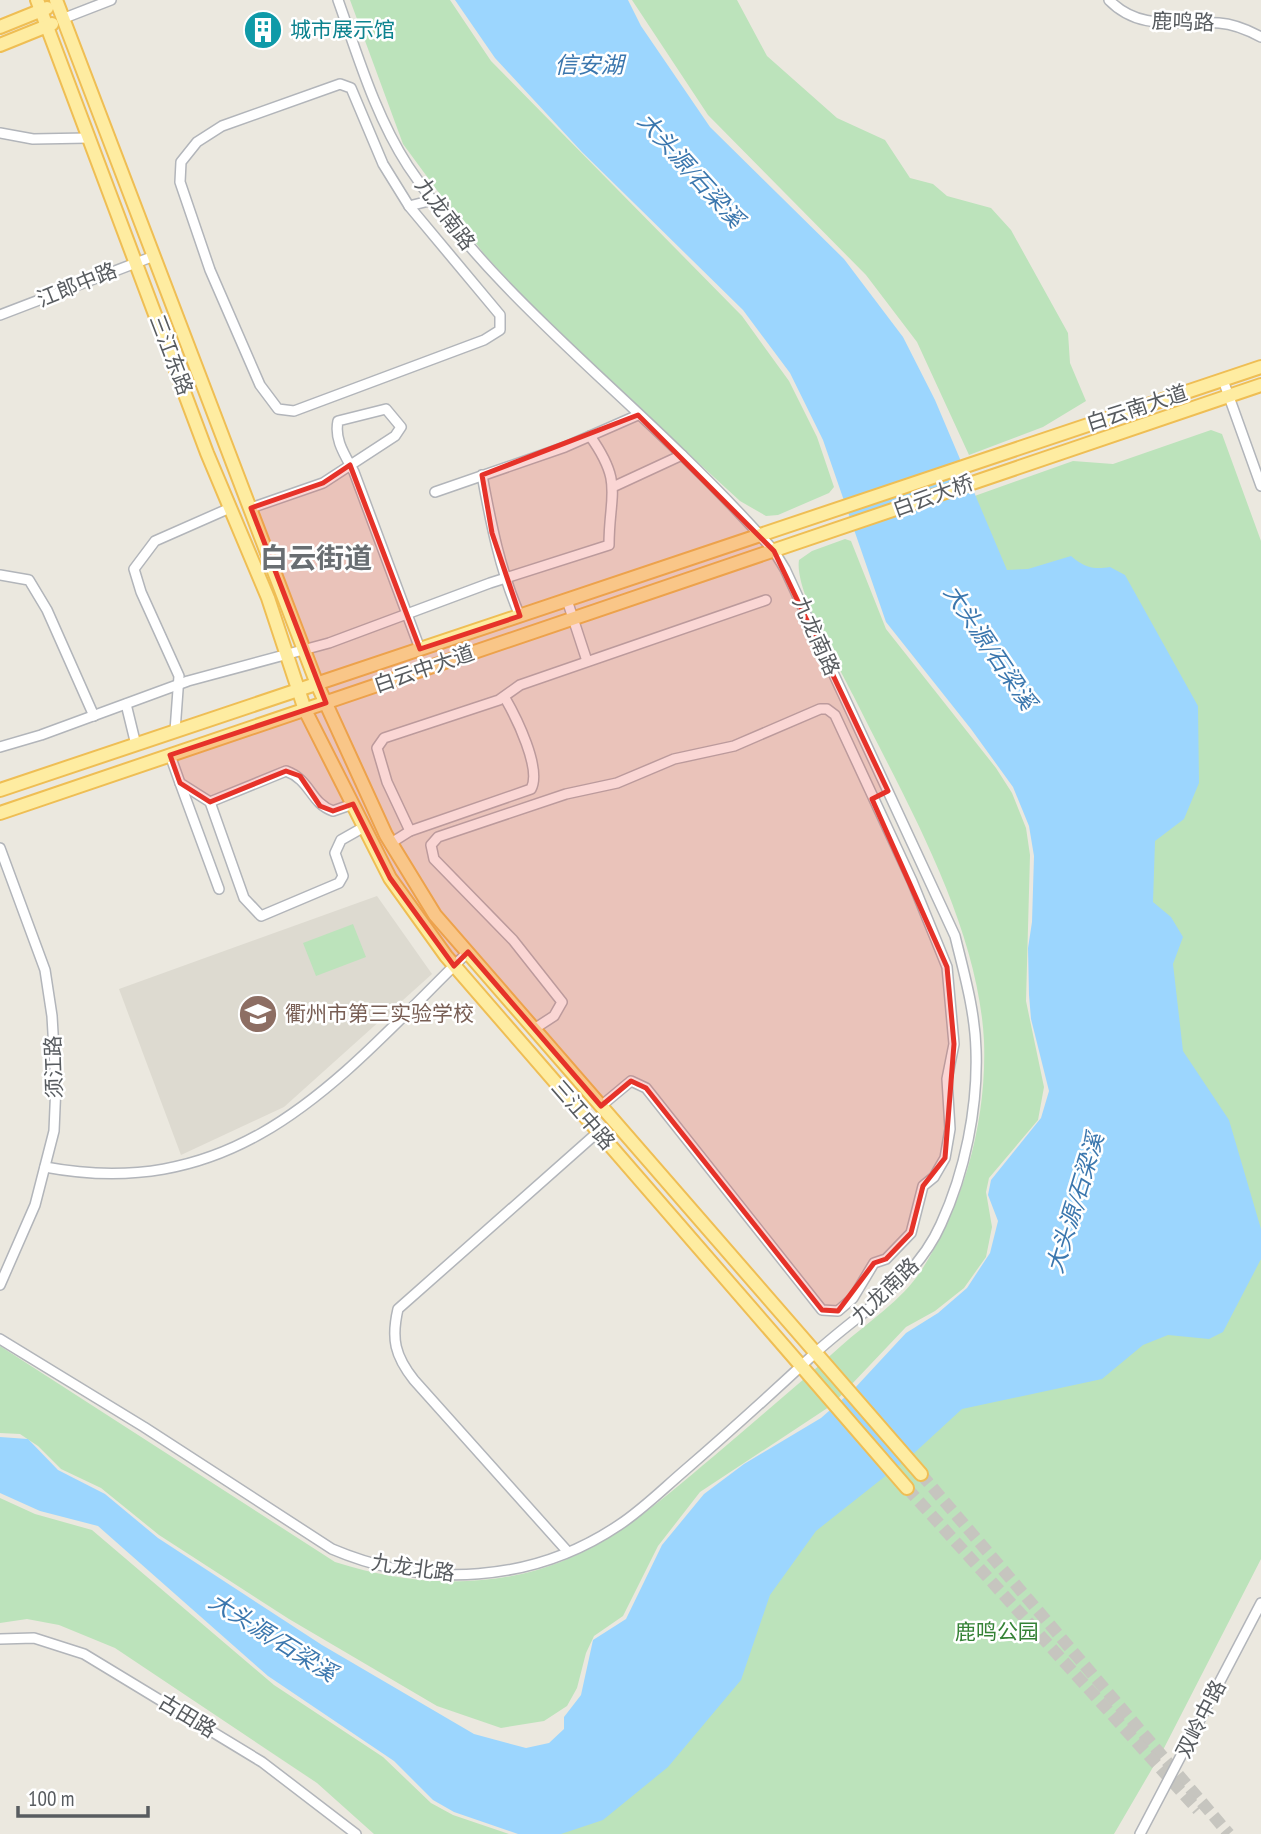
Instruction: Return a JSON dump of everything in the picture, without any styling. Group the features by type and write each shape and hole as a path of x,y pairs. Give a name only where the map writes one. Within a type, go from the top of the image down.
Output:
{"main road":[{"name":"三江东路","path":"60,1 62,19 326,703"},
{"path":"0,27 39,5 60,1"},
{"name":"三江东路","path":"39,5 230,508 268,598 305,710"},
{"path":"0,45 62,19"},
{"name":"白云南大道","path":"1013,450 1261,367"},
{"name":"白云南大道","path":"1018,465 1261,385"},
{"name":"白云大桥","path":"843,508 1013,450"},
{"name":"白云大桥","path":"849,526 1018,465"},
{"name":"白云中大道","path":"0,790 843,508"},
{"name":"白云中大道","path":"0,813 849,526"},
{"name":"三江中路","path":"326,703 391,843 435,915 921,1474"},
{"name":"三江中路","path":"305,710 390,878 454,965 906,1488"}],"street":[{"path":"62,19 111,0"},
{"name":"九龙南路","path":"338,0 375,104 408,165 479,260 555,338 682,454 774,551 933,883 955,936 967,985 976,1050 971,1114 961,1174 941,1226 914,1268 815,1353"},
{"name":"鹿鸣路","path":"1109,0 1119,10 1138,20 1153,23 1223,23 1261,37"},
{"path":"340,84 351,88 383,164 409,206 500,315 500,330 484,340 295,411 278,409 260,385 211,270 180,182 181,162 197,142 222,126 340,84"},
{"path":"0,133 33,139 88,138"},
{"path":"409,206 433,200"},
{"name":"江郎中路","path":"0,315 154,256"},
{"path":"1223,380 1261,486"},
{"path":"251,508 323,483 350,465 395,436 401,427 393,414 386,409 372,410 338,421 335,435 350,465 419,649"},
{"path":"435,492 590,436 638,415"},
{"path":"0,747 179,685 304,650 610,545 615,486 603,455 590,436"},
{"path":"615,486 682,454"},
{"path":"482,475 492,533 505,579 520,616"},
{"path":"175,732 179,676 141,592 134,569 155,541 230,508"},
{"path":"0,575 29,580 47,610 94,716"},
{"path":"567,600 587,661"},
{"path":"410,831 387,782 377,748 380,742 505,698 516,686 766,600"},
{"path":"391,843 410,831 531,789 535,775 517,720 505,698"},
{"path":"126,704 136,745"},
{"path":"534,1029 554,1016 562,1002 513,940 434,859 431,845 438,837 566,794 617,783 674,759 734,746 820,709 827,709 835,715 912,881 947,967 954,1044 947,1079 950,1129 945,1158 934,1177 922,1186 916,1220 901,1245 886,1259 874,1263 853,1298 838,1311 822,1310 646,1087 631,1081 601,1106"},
{"path":"170,755 219,890"},
{"path":"210,802 286,771 300,776 320,806 333,811 353,804"},
{"path":"180,783 210,802 244,898 261,916 296,904 339,883 343,876 335,853 341,840 364,827"},
{"path":"872,799 888,791"},
{"name":"须江路","path":"0,848 45,970 52,1016 56,1084 54,1131 35,1205 0,1285"},
{"path":"45,1167 77,1173 117,1175 152,1172 184,1166 229,1150 297,1113 370,1052 468,952"},
{"path":"568,1552 398,1360 393,1328 398,1309 598,1132"},
{"name":"九龙北路","path":"0,1339 144,1427 332,1549 360,1561 440,1576 484,1575 541,1563 620,1525 768,1400 815,1353"},
{"name":"双岭中路","path":"1140,1834 1261,1603"},
{"name":"古田路","path":"0,1639 34,1639 84,1654 262,1762 356,1834"}],"highlighted area":[{"path":"638,415 774,551 888,791 872,799 947,967 954,1044 945,1158 923,1186 911,1233 886,1259 874,1263 838,1311 822,1310 646,1088 631,1081 601,1106 468,952 454,966 390,878 353,804 333,811 320,806 300,776 286,771 210,802 180,783 170,755 326,703 251,508 323,483 350,465 420,649 520,616 492,533 482,475"}],"shaded area":[{"name":"衢州市第三实验学校","path":"377,896 432,974 284,1107 181,1155 119,989"}],"green space":[{"path":"350,0 450,0 491,61 742,316 789,381 817,437 834,487 829,493 778,515 766,516 740,501 559,335 484,254 403,144"},
{"path":"632,0 737,0 767,56 837,118 885,140 910,178 933,184 947,196 991,208 1011,230 1068,333 1070,363 1086,401 1043,427 969,455 917,342 866,275 708,115"},
{"name":"鹿鸣公园","path":"1211,430 1222,434 1261,541 1261,1559 1163,1750 1114,1834 561,1834 562,1826 771,1585 1178,1054 1151,906 1018,577 1003,573 969,498 1073,461 1113,464"},
{"path":"845,539 851,541 886,629 996,768 1012,793 1026,828 1030,855 1026,1001 1044,1087 1038,1120 989,1178 986,1192 992,1227 986,1257 964,1288 935,1311 906,1327 832,1405 700,1492 658,1546 623,1616 594,1636 586,1653 577,1688 567,1706 544,1721 501,1728 437,1706 289,1619 159,1535 101,1488 61,1469 38,1446 20,1434 0,1433 0,1346 335,1562 410,1579 487,1580 537,1570 562,1561 631,1523 778,1402 894,1301 921,1271 961,1190 977,1131 984,1071 984,1041 979,997 954,907 916,820 828,647 803,590 799,560 812,551"},
{"path":"353,924 366,957 316,976 303,943"},
{"path":"0,1498 35,1514 92,1530 274,1685 383,1757 431,1803 453,1815 509,1834 374,1834 317,1783 115,1648 59,1625 27,1619 0,1623"}],"water":[{"path":"455,0 628,0 641,26 710,127 844,259 903,337 935,400 1007,570 1028,569 1071,556 1089,567 1110,567 1125,575 1198,706 1199,783 1184,819 1155,841 1153,902 1171,917 1183,937 1173,964 1183,1051 1229,1120 1261,1229 1261,1259 1223,1332 1209,1339 1168,1335 1143,1345 1102,1379 962,1409 912,1455 816,1531 770,1595 741,1680 668,1767 603,1820 561,1834 518,1834 454,1812 433,1800 394,1761 268,1676 98,1526 40,1511 0,1493 0,1437 28,1439 58,1470 105,1494 158,1538 322,1645 474,1734 526,1748 549,1743 564,1729 564,1717 581,1695 593,1640 626,1619 662,1545 704,1494 744,1464 821,1418 853,1390 906,1333 938,1313 967,1288 990,1253 998,1221 988,1195 991,1180 1041,1118 1049,1091 1031,1019 1029,995 1028,948 1032,922 1034,856 1029,826 1013,787 886,622 823,440 790,373 743,310 582,152 495,58"}],"tunnel":[{"path":"921,1474 1229,1834"},
{"path":"907,1488 1198,1810"}],"place":[{"name":"城市展示馆","path":"263,30"},
{"name":"衢州市第三实验学校","path":"258,1014"}],"district":[{"name":"白云街道","path":"316,558"}],"water label":[{"name":"信安湖","path":"589,65"},
{"name":"大头源/石梁溪","path":"691,170"},
{"name":"大头源/石梁溪","path":"990,647"},
{"name":"大头源/石梁溪","path":"1075,1203"},
{"name":"大头源/石梁溪","path":"273,1637"}]}
